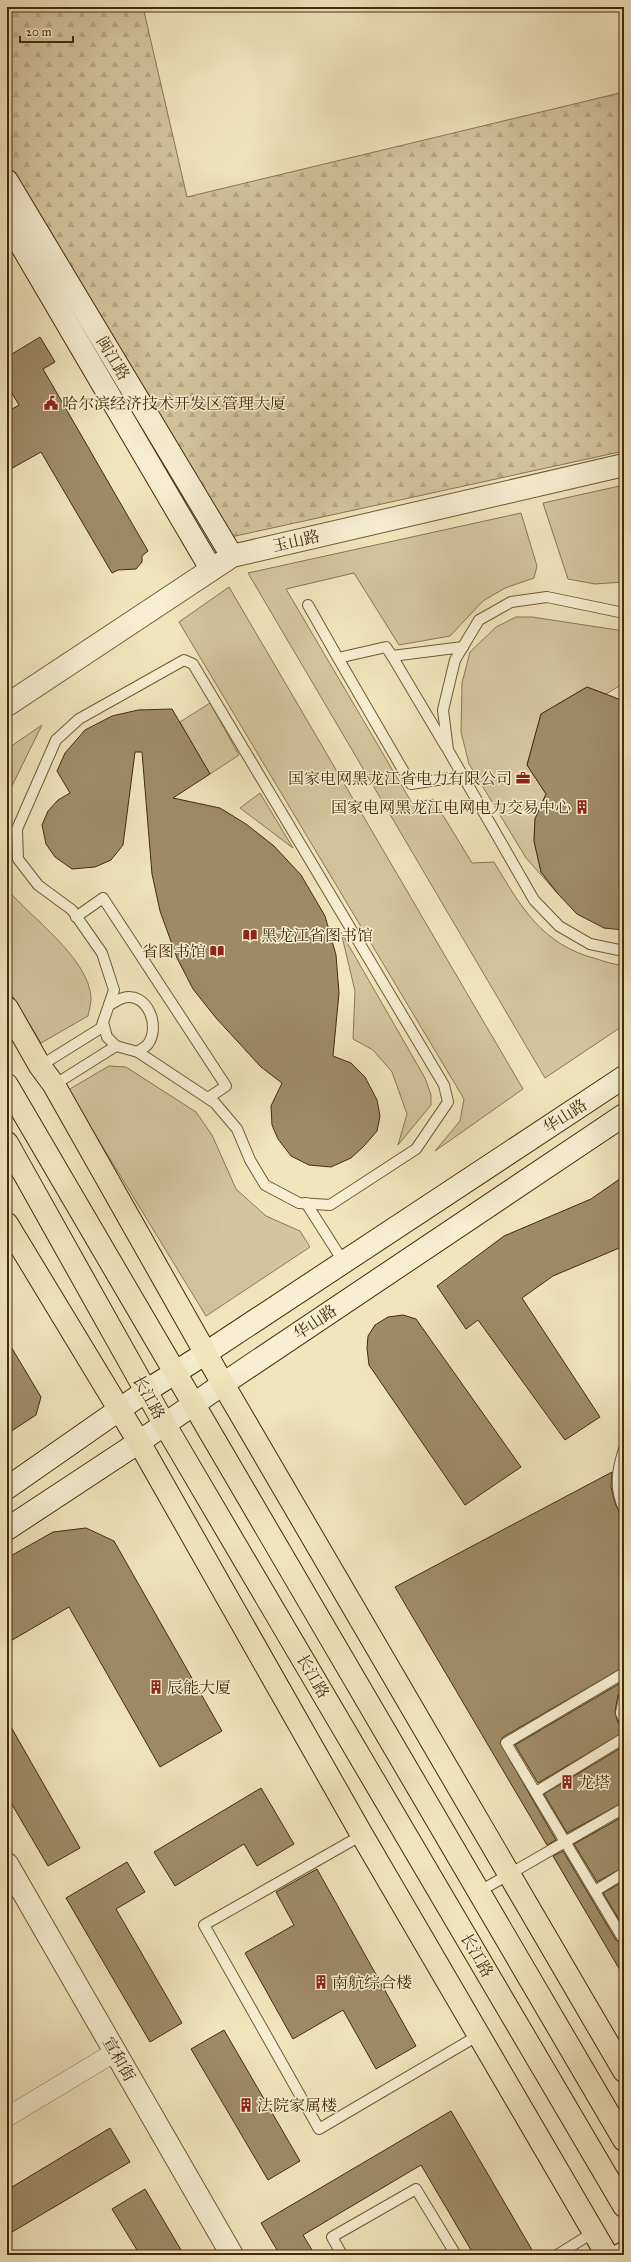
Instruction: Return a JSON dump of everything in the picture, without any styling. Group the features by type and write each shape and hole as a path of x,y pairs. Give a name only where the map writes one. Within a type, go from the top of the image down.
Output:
{"main road":[{"name":"闽江路","path":"7,181 232,556"},
{"name":"闽江路","path":"7,221 211,569"},
{"name":"玉山路","path":"7,705 232,556 624,465"},
{"path":"7,1008 40,1066 54,1085 223,1384 624,2071"},
{"name":"华山路","path":"7,1488 146,1391 175,1374 343,1261 624,1077"},
{"name":"长江路","path":"7,1085 192,1404 480,1892 624,2140"},
{"name":"华山路","path":"8,1528 165,1425 192,1404 624,1115"},
{"name":"长江路","path":"9,1153 165,1425 624,2206"},
{"path":"7,1224 118,1410 139,1442 362,1835 607,2255"},
{"name":"宣和街","path":"7,1866 232,2255"},
{"path":"620,2255 624,2252"}],"street":[{"path":"7,2117 115,2052"}],"lane":[{"path":"448,750 443,710 455,660 479,620 511,602 547,597 624,613"},
{"path":"308,605 411,784 463,776"},
{"path":"392,656 463,646"},
{"path":"338,658 386,647 448,750 534,900 559,926 590,944 624,951"},
{"path":"40,1066 101,1028 103,1022 109,1005 114,990 102,953 72,910 38,885 18,859 17,829 56,740 78,719 184,660 194,664 444,1085 448,1102 416,1149 330,1204 299,1203 265,1185 250,1160 237,1129 215,1103 138,1052 116,1046 107,1037 103,1022"},
{"path":"76,917 103,898 226,1086 208,1098"},
{"path":"109,1005 125,997 140,1001 150,1011 154,1028 148,1044 138,1052"},
{"path":"54,1085 116,1046"},
{"path":"306,1203 343,1261"},
{"path":"624,1449 616,1472 620,1500 624,1509"},
{"path":"624,1673 506,1743 566,1841 622,1937 624,1936"},
{"path":"624,1697 621,1713 624,1720"},
{"path":"536,1792 624,1738"},
{"path":"480,1892 624,1808"},
{"path":"362,1835 204,1925 319,2129 479,2035"},
{"path":"595,1891 624,1873"},
{"path":"342,2255 332,2237 416,2189 456,2255"},
{"path":"557,2255 594,2232"}],"green space":[{"path":"7,7 143,7 187,197 624,92 624,451 231,537 7,166"},
{"path":"624,485 624,582 595,584 568,579 543,503"},
{"path":"521,513 537,566 534,578 505,588 483,601 450,636 399,645 354,573 286,589 412,803 433,799 472,863 494,862 524,909 547,934 578,953 610,963 624,965 624,1025 545,1078 248,573"},
{"path":"229,587 523,1089 435,1151 460,1121 464,1099 179,622"},
{"path":"516,617 532,617 624,631 624,683 606,694 587,687 541,714 527,765 546,794 535,819 534,841 541,872 558,894 526,858 469,764 461,732 462,683 470,652 496,627"},
{"path":"210,703 239,755 210,774 180,722"},
{"path":"42,725 7,796 7,749"},
{"path":"260,793 293,848 240,808"},
{"path":"7,889 70,954 88,983 91,998 88,1016 41,1043 7,987"},
{"path":"341,932 425,1078 431,1095 431,1105 398,1145 407,1114 392,1072 373,1050 353,1039 355,991"},
{"path":"109,1066 126,1067 196,1112 212,1135 236,1189 266,1216 300,1231 310,1247 206,1316 68,1090"}],"building":[{"path":"40,337 55,362 43,369 148,551 142,556 142,562 136,569 118,570 112,573 41,452 7,471 7,412 19,405 7,385 7,357"},
{"name":"国家电网黑龙江电网电力交易中心","path":"587,687 624,701 624,930 604,928 577,914 558,894 541,872 534,841 535,819 546,794 527,765 541,714"},
{"name":"黑龙江省图书馆","path":"172,709 210,774 173,798 220,808 246,824 274,846 301,875 325,916 336,955 339,993 333,1056 351,1063 365,1077 377,1100 380,1116 377,1131 364,1146 351,1158 331,1167 309,1165 291,1156 278,1139 272,1125 271,1106 282,1083 261,1067 216,1018 193,989 177,958 160,911 152,874 142,752 135,752 123,845 111,860 95,867 72,869 55,857 46,844 42,825 48,811 58,800 70,793 57,771 65,753 85,730 112,716 138,710"},
{"path":"624,1176 624,1246 553,1276 522,1298 600,1417 565,1440 478,1320 466,1329 437,1286 504,1236 591,1199"},
{"path":"403,1315 416,1319 521,1467 465,1505 369,1365 367,1348 368,1336 375,1325 388,1317"},
{"path":"7,1340 41,1397 36,1415 7,1434"},
{"name":"龙塔","path":"612,1472 611,1487 615,1503 620,1514 624,1515 624,1667 503,1737 500,1743 556,1840 547,1845 395,1587"},
{"name":"辰能大厦","path":"86,1528 114,1541 222,1731 160,1767 69,1607 7,1643 7,1558 53,1532"},
{"path":"624,1681 624,1691 618,1695 615,1712 618,1723 624,1726 624,1732 538,1783 515,1745"},
{"path":"7,1720 80,1848 48,1866 7,1796"},
{"path":"624,1746 624,1802 567,1833 544,1794"},
{"path":"261,1788 294,1844 257,1866 244,1844 175,1886 154,1852"},
{"path":"624,1816 624,1867 597,1882 574,1844"},
{"path":"563,1851 616,1940 624,1943 624,1977 553,1856"},
{"path":"127,1862 145,1892 116,1909 182,2023 150,2042 66,1898"},
{"name":"南航综合楼","path":"317,1869 416,2046 376,2069 343,2010 293,2039 245,1953 294,1925 276,1892"},
{"path":"624,1881 624,1928 603,1893"},
{"name":"法院家属楼","path":"224,2030 300,2161 268,2180 191,2049"},
{"path":"451,2111 535,2255 474,2255 421,2165 303,2235 315,2255 280,2255 261,2223"},
{"path":"110,2128 130,2162 7,2235 7,2190"},
{"path":"145,2189 184,2255 140,2255 112,2209"}],"place":[{"name":"哈尔滨经济技术开发区管理大厦","path":"51,403"},
{"name":"国家电网黑龙江省电力有限公司","path":"523,778"},
{"name":"国家电网黑龙江电网电力交易中心","path":"582,807"},
{"name":"黑龙江省图书馆","path":"250,935"},
{"name":"省图书馆","path":"217,951"},
{"name":"辰能大厦","path":"156,1687"},
{"name":"龙塔","path":"567,1782"},
{"name":"南航综合楼","path":"321,1982"},
{"name":"法院家属楼","path":"246,2105"}]}
